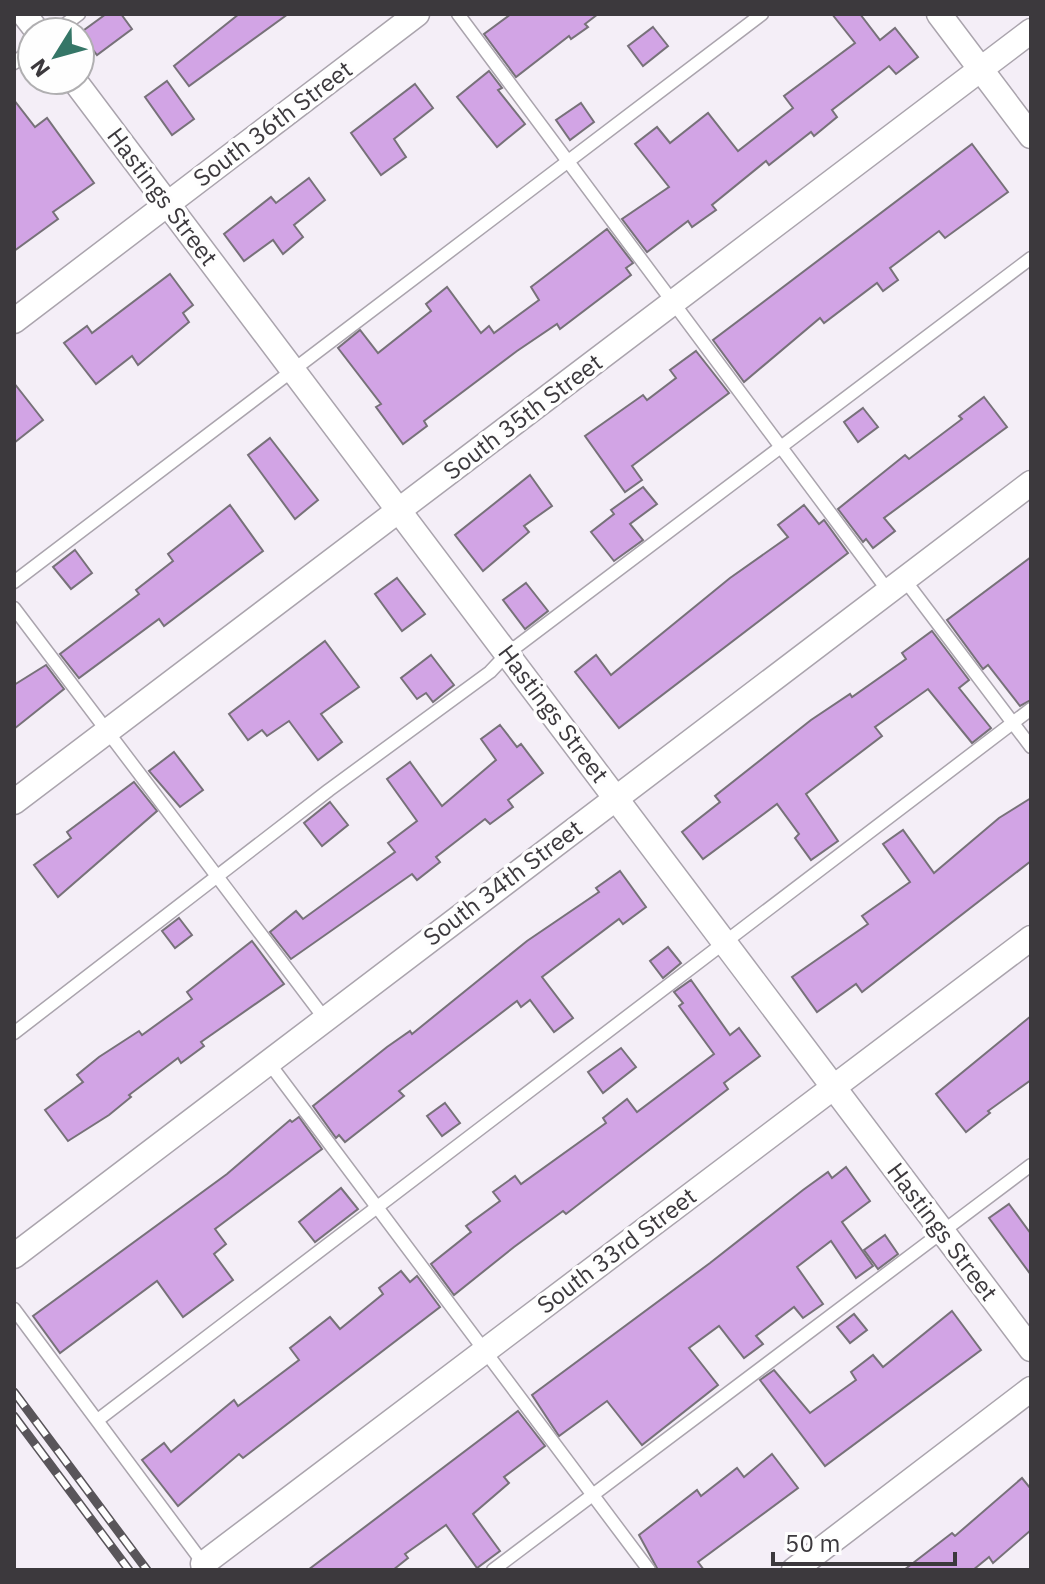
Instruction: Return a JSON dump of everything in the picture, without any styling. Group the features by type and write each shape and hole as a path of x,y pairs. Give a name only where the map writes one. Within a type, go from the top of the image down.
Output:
{"street":[{"name":"South 36th Street","path":"14,321 417,14"},
{"path":"939,14 1031,136"},
{"name":"South 35th Street","path":"14,802 1031,31"},
{"name":"Hastings Street","path":"86,96 1031,1349"},
{"name":"South 34th Street","path":"14,1256 1031,483"},
{"name":"South 33rd Street","path":"205,1567 1031,938"},
{"path":"794,1570 1031,1389"}],"lane":[{"path":"458,14 783,447 1031,747"},
{"path":"14,582 762,14"},
{"path":"14,1033 490,672 508,653 1031,258"},
{"path":"14,608 325,1019"},
{"path":"99,1419 1031,709"},
{"path":"269,1063 649,1570"},
{"path":"493,1570 1031,1165"},
{"path":"14,1309 99,1419 205,1567"}],"building":[{"path":"106,14 121,14 132,29 97,55 96,21"},
{"path":"239,14 288,14 189,86 174,66"},
{"path":"511,14 598,14 585,24 588,27 571,39 569,36 516,77 484,34"},
{"path":"832,14 860,14 880,40 895,28 918,57 896,74 889,66 832,110 837,117 814,136 811,132 769,165 766,161 712,205 716,210 692,227 688,221 647,252 622,219 669,187 635,144 657,127 670,143 708,113 738,151 793,108 784,96 855,43"},
{"path":"653,27 668,46 643,66 628,46"},
{"path":"489,71 502,88 498,90 525,124 497,147 457,97"},
{"path":"167,81 194,119 172,135 145,97"},
{"path":"415,84 433,108 394,139 406,157 381,175 351,133"},
{"path":"14,100 35,127 47,118 94,183 53,212 58,219 14,251"},
{"path":"581,103 594,122 570,140 556,120"},
{"path":"972,144 1008,192 945,238 939,231 890,268 898,280 883,291 877,283 824,323 820,318 744,382 713,340"},
{"path":"309,178 325,200 294,225 303,237 283,254 273,240 244,261 224,234 271,197 276,203"},
{"path":"607,229 633,263 626,268 631,275 560,329 557,324 517,351 424,421 427,426 403,444 376,407 381,404 338,348 360,330 378,353 431,311 426,304 447,287 481,333 489,326 494,333 539,300 531,287"},
{"path":"170,274 193,305 183,313 189,322 138,365 132,356 96,384 64,343 87,326 92,333"},
{"path":"696,351 729,393 632,466 642,480 625,492 585,436 643,395 647,400 676,378 670,370"},
{"path":"14,383 43,420 14,443"},
{"path":"984,397 1007,427 884,518 895,531 873,548 866,539 863,542 838,509 905,455 909,459 962,419 959,416"},
{"path":"863,408 878,427 858,442 844,422"},
{"path":"270,438 318,500 295,519 248,455"},
{"path":"530,475 552,506 524,526 529,532 483,571 455,535"},
{"path":"643,487 657,504 630,524 643,540 614,561 591,532 614,514 611,510"},
{"path":"230,505 263,551 164,626 159,619 79,678 60,654 139,594 136,590 173,561 168,554"},
{"path":"804,505 819,524 824,520 848,553 619,728 575,672 596,655 611,675 730,578 788,537 778,525"},
{"path":"75,550 92,573 71,589 53,567"},
{"path":"1031,557 1031,700 1020,706 988,665 983,669 947,620"},
{"path":"397,578 425,614 402,631 375,594"},
{"path":"526,583 548,611 525,629 503,600"},
{"path":"932,631 969,680 959,688 991,728 972,743 928,689 875,727 882,736 806,794 838,841 811,860 795,838 799,834 777,804 703,859 682,832 720,802 715,796 811,720 850,694 852,697 906,659 902,653"},
{"path":"325,641 359,687 321,714 342,742 318,760 289,721 267,736 262,730 248,740 229,714"},
{"path":"431,655 454,685 433,702 426,693 417,699 401,678"},
{"path":"46,665 64,689 14,729 14,685"},
{"path":"500,725 517,747 521,744 543,773 508,800 513,807 490,824 485,819 436,857 440,862 417,880 412,874 291,959 270,932 296,911 303,919 395,852 388,843 417,821 387,779 410,762 442,806 496,760 481,739"},
{"path":"174,752 203,790 180,807 149,771"},
{"path":"134,782 157,811 58,897 34,865 71,838 67,832"},
{"path":"1031,798 1031,861 862,992 856,984 817,1012 792,977 868,924 862,916 910,882 883,844 903,830 934,873 999,818"},
{"path":"330,802 348,825 322,846 304,823"},
{"path":"620,871 646,907 623,924 619,919 542,977 573,1018 554,1032 530,1000 521,1007 517,1001 399,1091 404,1096 345,1142 339,1135 336,1138 313,1106 387,1047 410,1031 412,1034 527,941 599,892 596,888"},
{"path":"179,918 192,935 175,948 162,931"},
{"path":"252,941 284,984 201,1042 204,1046 181,1063 178,1058 129,1095 131,1097 109,1115 68,1141 45,1110 83,1082 77,1075 99,1057 139,1031 142,1035 192,999 187,992"},
{"path":"668,947 681,963 663,978 650,961"},
{"path":"691,980 730,1035 739,1028 760,1056 724,1083 728,1089 566,1214 563,1211 454,1295 431,1264 471,1232 466,1226 500,1201 493,1192 515,1176 521,1184 606,1123 603,1118 627,1099 637,1112 714,1054 679,1006 683,1003 674,992"},
{"path":"1031,1016 1031,1080 988,1111 990,1113 966,1132 936,1094"},
{"path":"621,1048 636,1067 603,1093 588,1072"},
{"path":"445,1103 460,1123 442,1136 427,1116"},
{"path":"299,1117 322,1149 215,1229 226,1244 214,1254 233,1280 183,1317 157,1281 60,1353 33,1316 227,1174 290,1120 292,1122"},
{"path":"846,1167 870,1201 842,1222 873,1266 856,1278 831,1241 797,1267 823,1304 803,1318 794,1307 756,1336 763,1344 744,1358 719,1326 689,1348 718,1385 642,1445 607,1401 559,1436 532,1395 803,1190 828,1172 832,1178"},
{"path":"341,1188 358,1209 315,1242 299,1222"},
{"path":"1009,1204 1031,1234 1031,1275 989,1218"},
{"path":"885,1235 898,1254 878,1269 864,1250"},
{"path":"401,1271 410,1282 417,1276 440,1307 243,1458 239,1454 178,1506 142,1460 164,1443 171,1452 234,1400 238,1406 299,1360 290,1348 330,1317 340,1329 383,1294 379,1288"},
{"path":"952,1311 981,1350 825,1466 760,1380 774,1370 810,1413 856,1380 851,1372 873,1355 883,1367"},
{"path":"854,1314 867,1330 850,1343 837,1327"},
{"path":"518,1411 545,1446 504,1477 509,1483 473,1514 500,1551 477,1568 446,1525 405,1554 408,1558 393,1570 308,1570"},
{"path":"772,1454 798,1488 698,1562 704,1570 658,1570 639,1535 697,1490 701,1496 737,1468 744,1477"},
{"path":"1022,1478 1031,1489 1031,1530 993,1563 989,1557 973,1570 904,1570 952,1533 955,1536"}],"railway":[{"path":"14,1392 147,1570"},
{"path":"14,1416 129,1570"}]}
